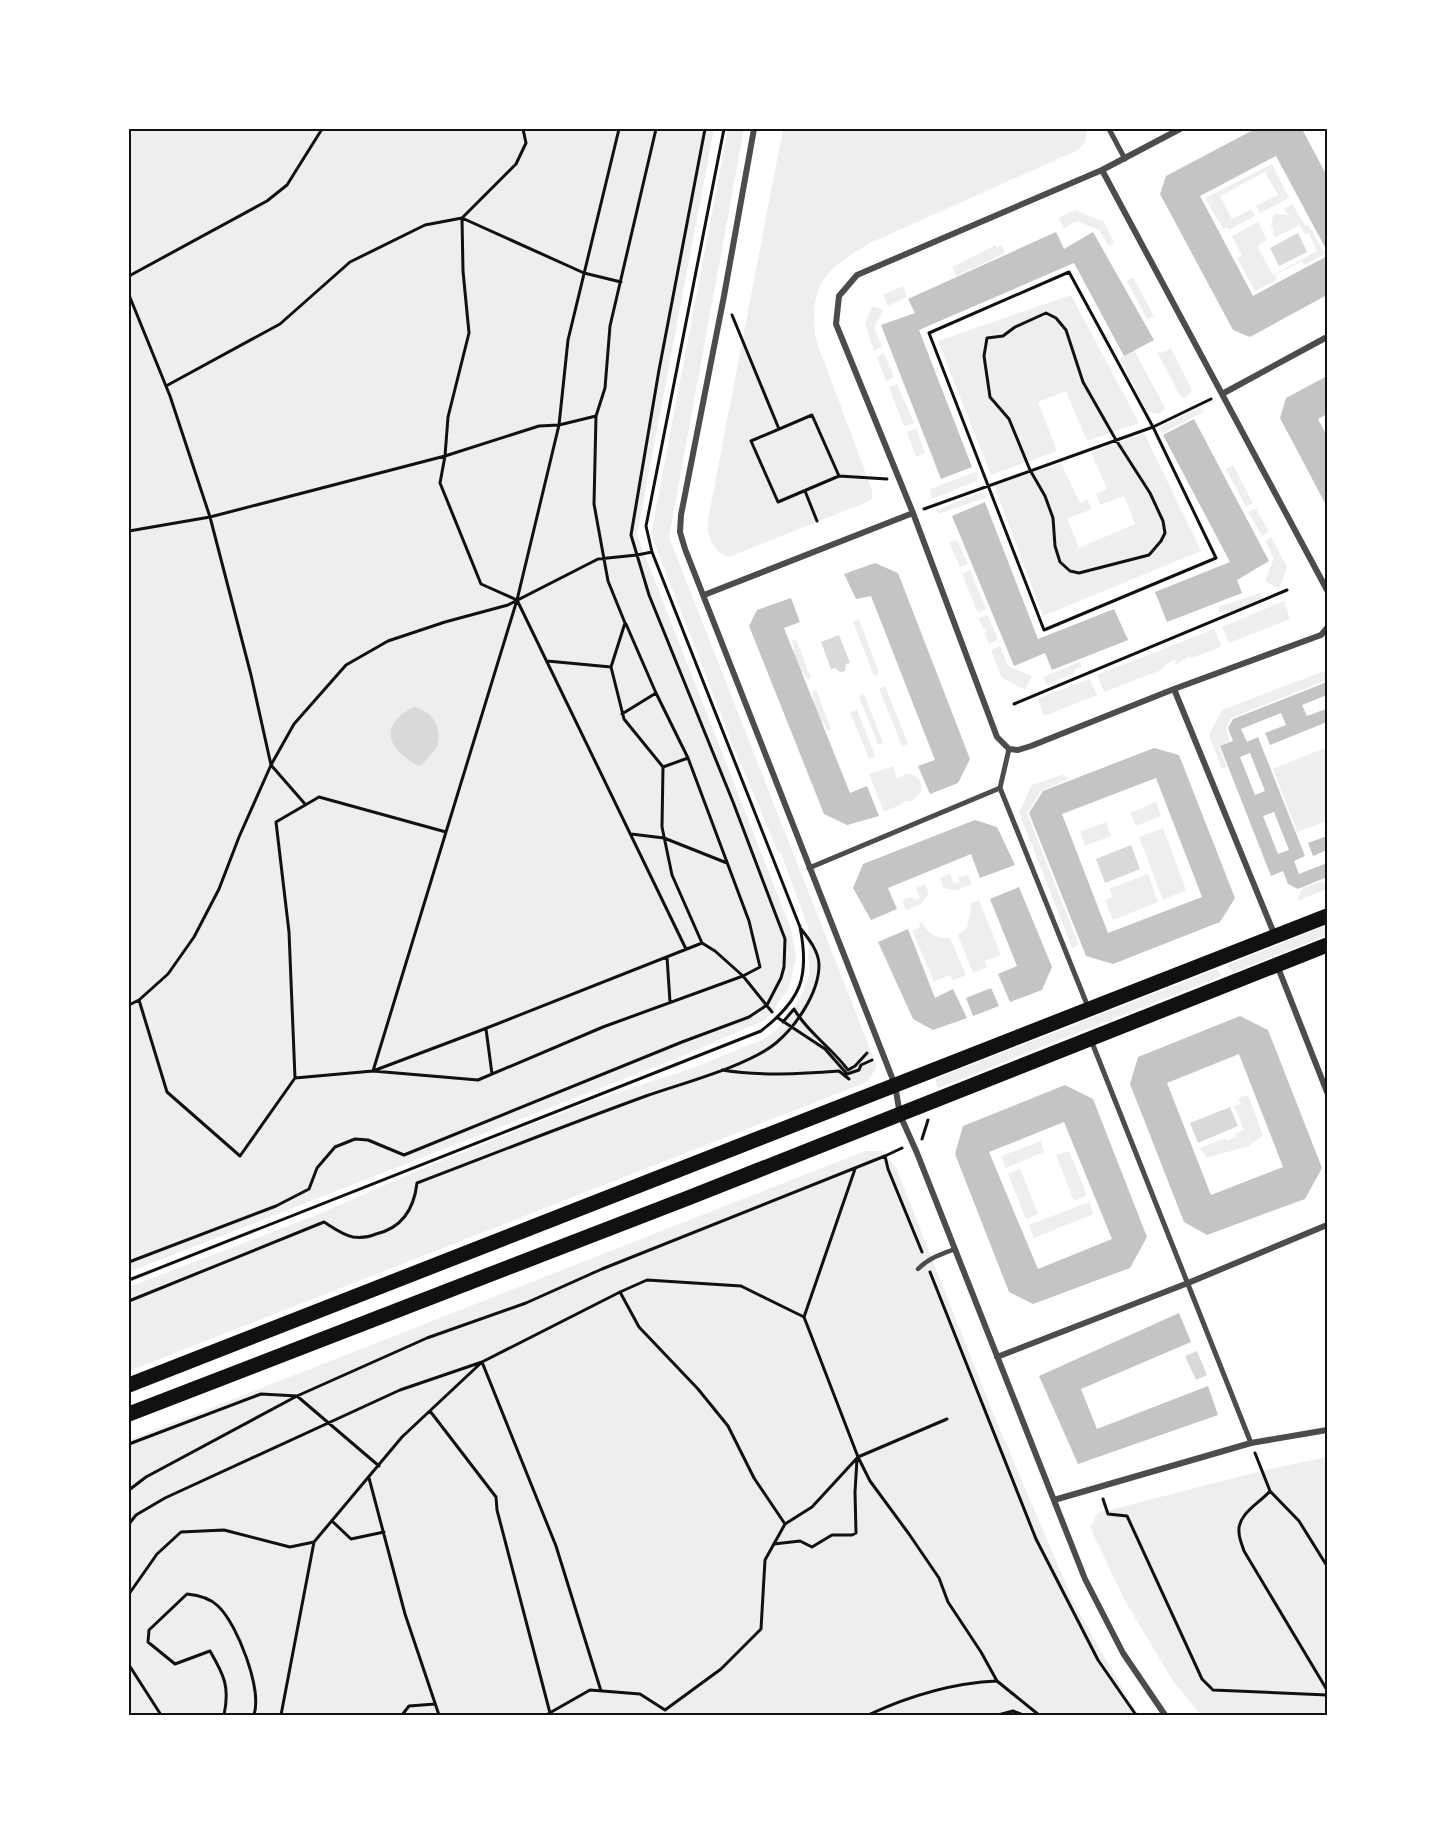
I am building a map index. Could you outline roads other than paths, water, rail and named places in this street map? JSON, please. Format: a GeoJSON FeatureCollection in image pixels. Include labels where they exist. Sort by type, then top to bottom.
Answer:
{"type":"FeatureCollection","features":[{"type":"Feature","properties":{"kind":"main road"},"geometry":{"type":"LineString","coordinates":[[129,1385],[1327,916]]}},
{"type":"Feature","properties":{"kind":"main road"},"geometry":{"type":"LineString","coordinates":[[129,1414],[900,1115],[1327,945]]}},
{"type":"Feature","properties":{"kind":"street"},"geometry":{"type":"LineString","coordinates":[[754,129],[681,515],[680,532],[809,868],[896,1085],[900,1115],[1085,1578],[1123,1653],[1165,1715]]}},
{"type":"Feature","properties":{"kind":"street"},"geometry":{"type":"LineString","coordinates":[[1109,129],[1125,159]]}},
{"type":"Feature","properties":{"kind":"street"},"geometry":{"type":"LineString","coordinates":[[1180,129],[1102,170],[857,275],[839,296],[836,324],[913,513],[997,736],[1009,749],[1018,750],[1031,746],[1321,634],[1327,628]]}},
{"type":"Feature","properties":{"kind":"street"},"geometry":{"type":"LineString","coordinates":[[1102,170],[1327,590]]}},
{"type":"Feature","properties":{"kind":"street"},"geometry":{"type":"LineString","coordinates":[[1222,394],[1327,337]]}},
{"type":"Feature","properties":{"kind":"street"},"geometry":{"type":"LineString","coordinates":[[704,595],[913,513]]}},
{"type":"Feature","properties":{"kind":"street"},"geometry":{"type":"LineString","coordinates":[[1174,689],[1275,937]]}},
{"type":"Feature","properties":{"kind":"street"},"geometry":{"type":"LineString","coordinates":[[1009,749],[1000,788],[1089,1009]]}},
{"type":"Feature","properties":{"kind":"street"},"geometry":{"type":"LineString","coordinates":[[809,868],[1000,788]]}},
{"type":"Feature","properties":{"kind":"street"},"geometry":{"type":"LineString","coordinates":[[1276,965],[1327,1092]]}},
{"type":"Feature","properties":{"kind":"street"},"geometry":{"type":"LineString","coordinates":[[1090,1038],[1251,1443]]}},
{"type":"Feature","properties":{"kind":"street"},"geometry":{"type":"LineString","coordinates":[[997,1357],[1327,1225]]}},
{"type":"Feature","properties":{"kind":"street"},"geometry":{"type":"LineString","coordinates":[[1054,1500],[1251,1443],[1327,1430]]}},
{"type":"Feature","properties":{"kind":"lane"},"geometry":{"type":"LineString","coordinates":[[918,1269],[925,1261],[955,1249]]}}]}
